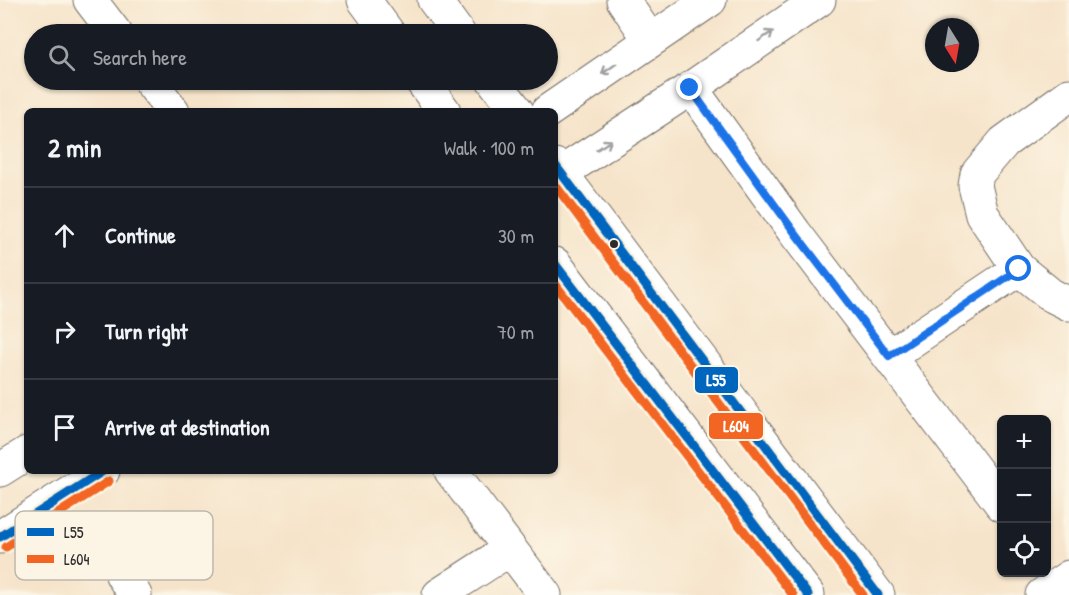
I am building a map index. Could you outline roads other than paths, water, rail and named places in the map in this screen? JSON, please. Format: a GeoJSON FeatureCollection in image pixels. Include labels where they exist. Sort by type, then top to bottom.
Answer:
{"type":"FeatureCollection","features":[{"type":"Feature","properties":{"kind":"street"},"geometry":{"type":"LineString","coordinates":[[90,0],[108,24]]}},
{"type":"Feature","properties":{"kind":"street"},"geometry":{"type":"LineString","coordinates":[[364,0],[382,24]]}},
{"type":"Feature","properties":{"kind":"street"},"geometry":{"type":"LineString","coordinates":[[434,0],[452,24]]}},
{"type":"Feature","properties":{"kind":"street"},"geometry":{"type":"LineString","coordinates":[[622,0],[650,40]]}},
{"type":"Feature","properties":{"kind":"street"},"geometry":{"type":"LineString","coordinates":[[552,108],[710,0]]}},
{"type":"Feature","properties":{"kind":"street"},"geometry":{"type":"LineString","coordinates":[[558,171],[690,88],[819,0]]}},
{"type":"Feature","properties":{"kind":"street"},"geometry":{"type":"LineString","coordinates":[[690,88],[795,233],[997,498]]}},
{"type":"Feature","properties":{"kind":"street"},"geometry":{"type":"LineString","coordinates":[[157,90],[171,108]]}},
{"type":"Feature","properties":{"kind":"street"},"geometry":{"type":"LineString","coordinates":[[428,90],[442,108]]}},
{"type":"Feature","properties":{"kind":"street"},"geometry":{"type":"LineString","coordinates":[[501,90],[515,108]]}},
{"type":"Feature","properties":{"kind":"street"},"geometry":{"type":"LineString","coordinates":[[1069,95],[1004,142],[977,174],[975,186],[982,214],[1019,269],[1051,295],[1069,304]]}},
{"type":"Feature","properties":{"kind":"street"},"geometry":{"type":"LineString","coordinates":[[558,173],[878,595]]}},
{"type":"Feature","properties":{"kind":"street"},"geometry":{"type":"LineString","coordinates":[[558,268],[808,595]]}},
{"type":"Feature","properties":{"kind":"street"},"geometry":{"type":"LineString","coordinates":[[889,356],[1019,269]]}},
{"type":"Feature","properties":{"kind":"street"},"geometry":{"type":"LineString","coordinates":[[0,470],[24,455]]}},
{"type":"Feature","properties":{"kind":"street"},"geometry":{"type":"LineString","coordinates":[[41,511],[98,474]]}},
{"type":"Feature","properties":{"kind":"street"},"geometry":{"type":"LineString","coordinates":[[453,474],[545,595]]}},
{"type":"Feature","properties":{"kind":"street"},"geometry":{"type":"LineString","coordinates":[[0,537],[15,527]]}},
{"type":"Feature","properties":{"kind":"street"},"geometry":{"type":"LineString","coordinates":[[439,595],[510,549]]}}]}
